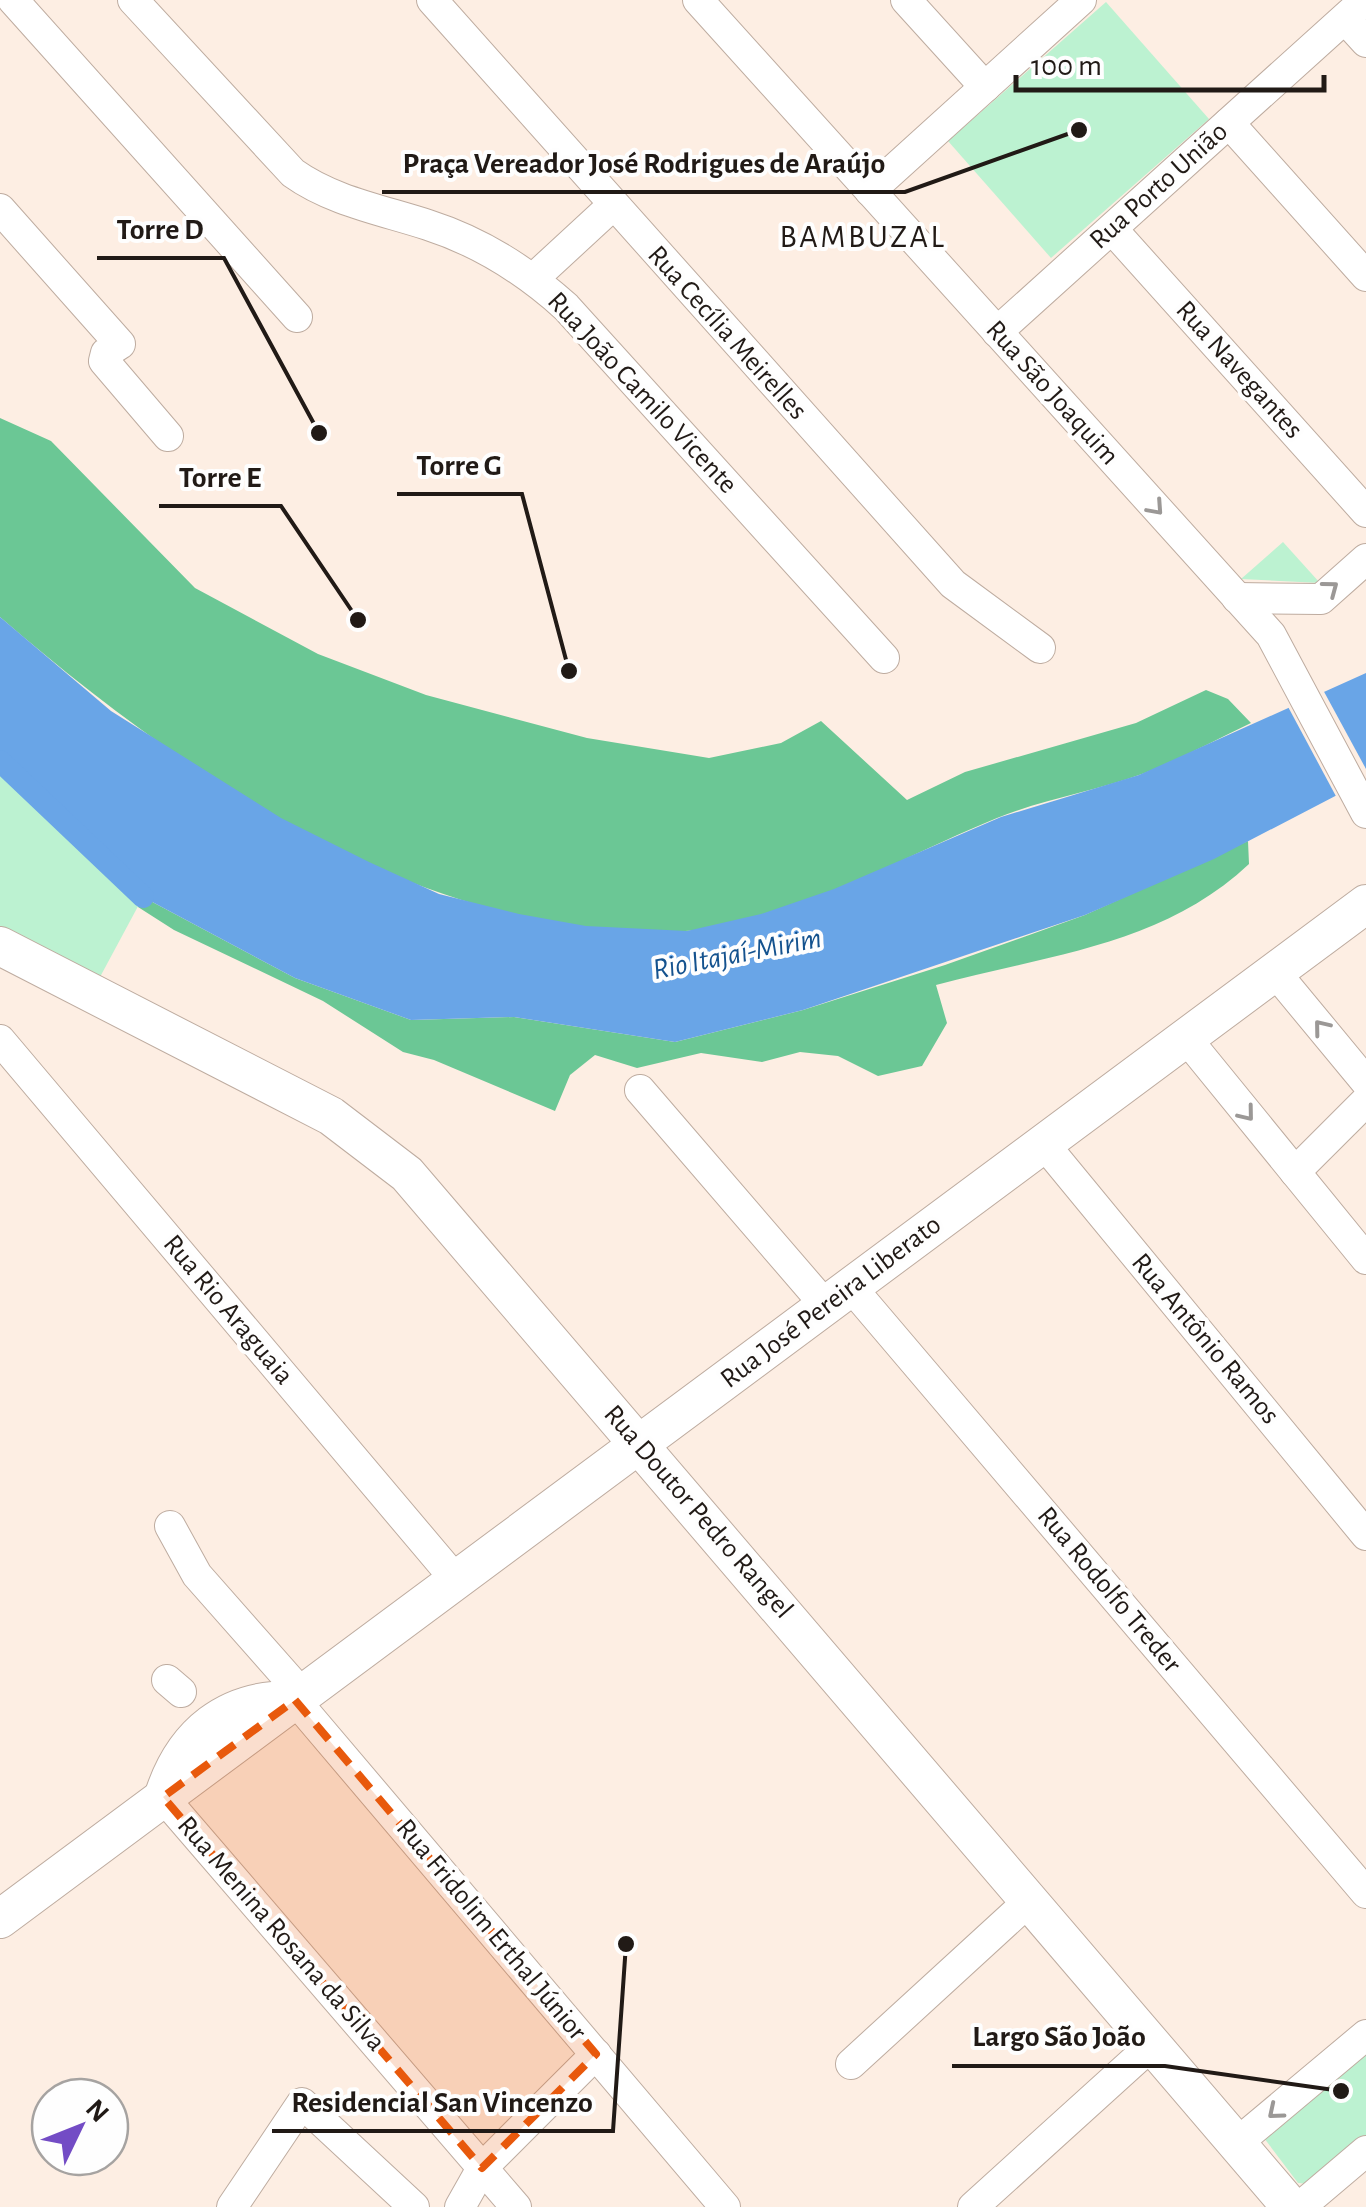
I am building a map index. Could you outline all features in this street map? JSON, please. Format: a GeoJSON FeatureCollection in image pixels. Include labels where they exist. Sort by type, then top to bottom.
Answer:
{"type":"FeatureCollection","features":[{"type":"Feature","properties":{"kind":"main road","name":"Rua José Pereira Liberato"},"geometry":{"type":"LineString","coordinates":[[298,1697],[1366,904]]}},
{"type":"Feature","properties":{"kind":"main road","name":"Rua Doutor Pedro Rangel"},"geometry":{"type":"LineString","coordinates":[[4,950],[289,1093],[372,1144],[435,1203],[1291,2207]]}},
{"type":"Feature","properties":{"kind":"main road"},"geometry":{"type":"LineString","coordinates":[[0,1919],[202,1768],[221,1735],[248,1703],[298,1697]]}},
{"type":"Feature","properties":{"kind":"main road"},"geometry":{"type":"LineString","coordinates":[[163,1797],[180,1756],[221,1735]]}},
{"type":"Feature","properties":{"kind":"street"},"geometry":{"type":"LineString","coordinates":[[13,0],[297,317]]}},
{"type":"Feature","properties":{"kind":"street","name":"Rua João Camilo Vicente"},"geometry":{"type":"LineString","coordinates":[[133,0],[293,173],[316,189],[467,240],[534,278],[566,307],[884,658]]}},
{"type":"Feature","properties":{"kind":"street","name":"Rua Cecília Meirelles"},"geometry":{"type":"LineString","coordinates":[[432,0],[953,584],[1040,648]]}},
{"type":"Feature","properties":{"kind":"street","name":"Rua São Joaquim"},"geometry":{"type":"LineString","coordinates":[[698,0],[1263,626],[1364,810]]}},
{"type":"Feature","properties":{"kind":"street"},"geometry":{"type":"LineString","coordinates":[[906,0],[984,88]]}},
{"type":"Feature","properties":{"kind":"street"},"geometry":{"type":"LineString","coordinates":[[870,192],[1081,0]]}},
{"type":"Feature","properties":{"kind":"street"},"geometry":{"type":"LineString","coordinates":[[1355,9],[1366,42]]}},
{"type":"Feature","properties":{"kind":"street","name":"Rua Porto União"},"geometry":{"type":"LineString","coordinates":[[997,332],[1355,9]]}},
{"type":"Feature","properties":{"kind":"street"},"geometry":{"type":"LineString","coordinates":[[1228,123],[1366,276]]}},
{"type":"Feature","properties":{"kind":"street"},"geometry":{"type":"LineString","coordinates":[[534,278],[612,206]]}},
{"type":"Feature","properties":{"kind":"street"},"geometry":{"type":"LineString","coordinates":[[0,209],[120,344],[106,352],[104,361],[168,436]]}},
{"type":"Feature","properties":{"kind":"street","name":"Rua Navegantes"},"geometry":{"type":"LineString","coordinates":[[1112,228],[1366,512]]}},
{"type":"Feature","properties":{"kind":"street"},"geometry":{"type":"LineString","coordinates":[[1237,598],[1321,599],[1366,560]]}},
{"type":"Feature","properties":{"kind":"street"},"geometry":{"type":"LineString","coordinates":[[1263,626],[1262,618],[1267,612],[1289,598]]}},
{"type":"Feature","properties":{"kind":"street"},"geometry":{"type":"LineString","coordinates":[[1276,972],[1366,1082]]}},
{"type":"Feature","properties":{"kind":"street"},"geometry":{"type":"LineString","coordinates":[[1186,1038],[1366,1259]]}},
{"type":"Feature","properties":{"kind":"street","name":"Rua Rio Araguaia"},"geometry":{"type":"LineString","coordinates":[[0,1040],[456,1580]]}},
{"type":"Feature","properties":{"kind":"street","name":"Rua Rodolfo Treder"},"geometry":{"type":"LineString","coordinates":[[640,1090],[838,1296],[1366,1894]]}},
{"type":"Feature","properties":{"kind":"street"},"geometry":{"type":"LineString","coordinates":[[1295,1172],[1366,1100]]}},
{"type":"Feature","properties":{"kind":"street","name":"Rua Antônio Ramos"},"geometry":{"type":"LineString","coordinates":[[1044,1144],[1366,1535]]}},
{"type":"Feature","properties":{"kind":"street","name":"Rua Fridolim Erthal Júnior"},"geometry":{"type":"LineString","coordinates":[[170,1526],[197,1575],[596,2054],[713,2202]]}},
{"type":"Feature","properties":{"kind":"street","name":"Rua Menina Rosana da Silva"},"geometry":{"type":"LineString","coordinates":[[163,1797],[516,2207]]}},
{"type":"Feature","properties":{"kind":"street"},"geometry":{"type":"LineString","coordinates":[[851,2064],[1030,1900]]}},
{"type":"Feature","properties":{"kind":"street"},"geometry":{"type":"LineString","coordinates":[[1237,2144],[1366,2036]]}},
{"type":"Feature","properties":{"kind":"street"},"geometry":{"type":"LineString","coordinates":[[973,2207],[1153,2044]]}},
{"type":"Feature","properties":{"kind":"street"},"geometry":{"type":"LineString","coordinates":[[460,2207],[482,2168],[596,2054]]}},
{"type":"Feature","properties":{"kind":"street"},"geometry":{"type":"LineString","coordinates":[[232,2207],[302,2103],[414,2207]]}},
{"type":"Feature","properties":{"kind":"street"},"geometry":{"type":"LineString","coordinates":[[1300,2207],[1366,2150]]}},
{"type":"Feature","properties":{"kind":"highlighted area"},"geometry":{"type":"Polygon","coordinates":[[[295,1700],[596,2054],[482,2168],[163,1797],[295,1700]]]}},
{"type":"Feature","properties":{"kind":"green space"},"geometry":{"type":"Polygon","coordinates":[[[1106,2],[1209,119],[1051,258],[948,141],[1106,2]]]}},
{"type":"Feature","properties":{"kind":"green space"},"geometry":{"type":"Polygon","coordinates":[[[0,418],[51,441],[195,588],[318,654],[426,695],[587,738],[709,758],[781,743],[821,721],[907,800],[965,772],[1136,723],[1206,690],[1228,699],[1251,723],[1142,774],[1015,811],[803,903],[723,926],[685,931],[589,928],[495,910],[404,879],[316,839],[231,790],[150,736],[0,617],[0,418]]]}},
{"type":"Feature","properties":{"kind":"green space"},"geometry":{"type":"Polygon","coordinates":[[[1283,542],[1320,583],[1241,579],[1283,542]]]}},
{"type":"Feature","properties":{"kind":"green space"},"geometry":{"type":"Polygon","coordinates":[[[0,761],[143,897],[100,977],[0,927],[0,761]]]}},
{"type":"Feature","properties":{"kind":"green space"},"geometry":{"type":"Polygon","coordinates":[[[1248,841],[1249,864],[1215,892],[1179,913],[1101,944],[936,985],[947,1023],[922,1066],[878,1076],[838,1056],[800,1052],[762,1062],[701,1053],[637,1068],[595,1055],[570,1075],[555,1111],[434,1060],[403,1052],[323,1001],[174,930],[138,907],[143,897],[295,978],[411,1020],[514,1017],[675,1042],[803,1010],[945,965],[1085,915],[1248,841]]]}},
{"type":"Feature","properties":{"kind":"green space"},"geometry":{"type":"Polygon","coordinates":[[[1366,2049],[1366,2136],[1309,2184],[1298,2183],[1264,2138],[1366,2049]]]}},
{"type":"Feature","properties":{"kind":"water","name":"Rio Itajaí-Mirim"},"geometry":{"type":"Polygon","coordinates":[[[0,617],[111,711],[281,818],[439,894],[586,926],[687,931],[761,914],[834,889],[1001,817],[1139,775],[1366,673],[1366,780],[1214,859],[1085,915],[803,1010],[675,1042],[514,1017],[411,1020],[295,978],[143,897],[0,761],[0,617]]]}},
{"type":"Feature","properties":{"kind":"pier"},"geometry":{"type":"Polygon","coordinates":[[[1322,688],[1366,769],[1366,785],[1338,800],[1286,703],[1322,688]]]}},
{"type":"Feature","properties":{"kind":"waterway"},"geometry":{"type":"LineString","coordinates":[[0,761],[143,897]]}},
{"type":"Feature","properties":{"kind":"place","name":"Praça Vereador José Rodrigues de Araújo"},"geometry":{"type":"Point","coordinates":[1079,130]}},
{"type":"Feature","properties":{"kind":"place","name":"Torre D"},"geometry":{"type":"Point","coordinates":[319,433]}},
{"type":"Feature","properties":{"kind":"place","name":"Torre E"},"geometry":{"type":"Point","coordinates":[358,620]}},
{"type":"Feature","properties":{"kind":"place","name":"Torre G"},"geometry":{"type":"Point","coordinates":[569,671]}},
{"type":"Feature","properties":{"kind":"place","name":"Residencial San Vincenzo"},"geometry":{"type":"Point","coordinates":[626,1944]}},
{"type":"Feature","properties":{"kind":"place","name":"Largo São João"},"geometry":{"type":"Point","coordinates":[1341,2091]}},
{"type":"Feature","properties":{"kind":"district","name":"BAMBUZAL"},"geometry":{"type":"Point","coordinates":[863,237]}}]}
